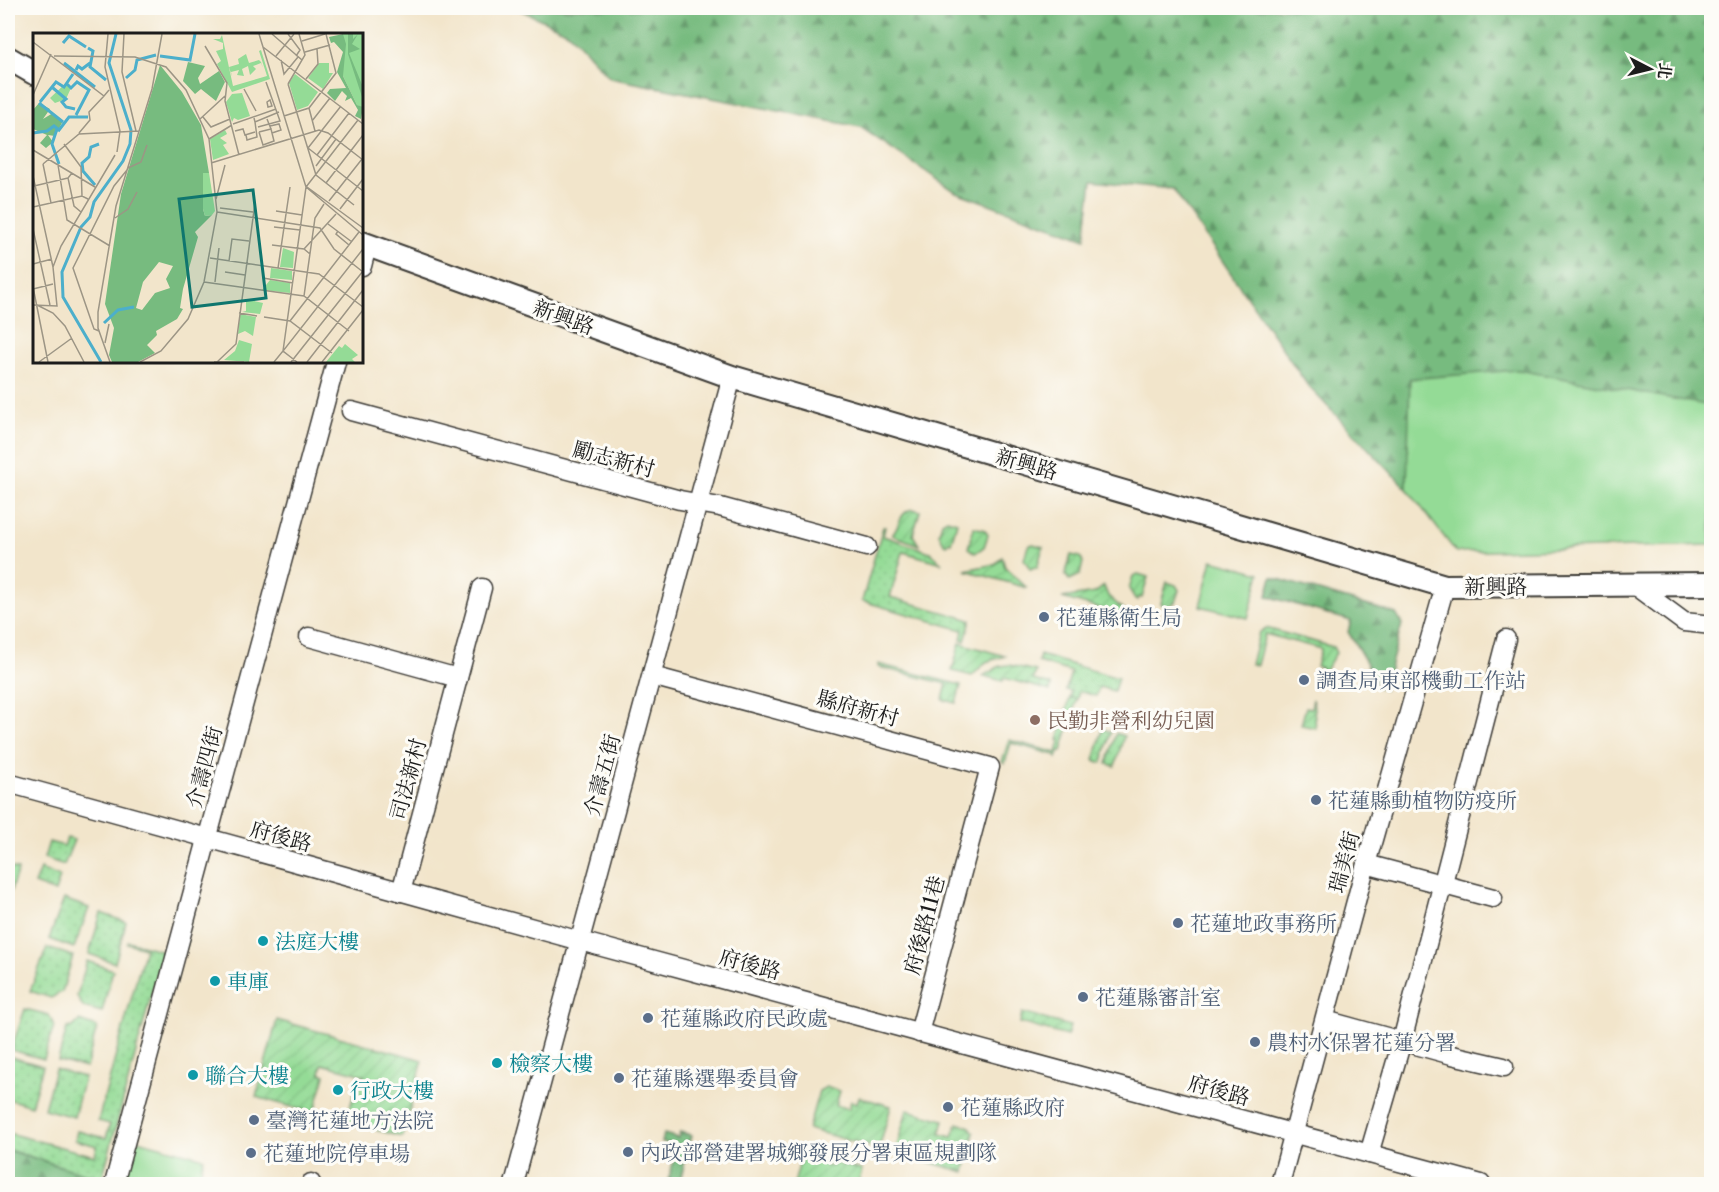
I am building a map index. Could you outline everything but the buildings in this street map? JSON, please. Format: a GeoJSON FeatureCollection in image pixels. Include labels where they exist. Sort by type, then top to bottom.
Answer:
{"type":"FeatureCollection","features":[{"type":"Feature","properties":{"kind":"street"},"geometry":{"type":"LineString","coordinates":[[8,58],[33,72]]}},
{"type":"Feature","properties":{"kind":"street","name":"新興路"},"geometry":{"type":"LineString","coordinates":[[363,252],[732,377],[1445,586],[1712,584]]}},
{"type":"Feature","properties":{"kind":"street","name":"介壽四街"},"geometry":{"type":"LineString","coordinates":[[114,1185],[336,363]]}},
{"type":"Feature","properties":{"kind":"street","name":"介壽五街"},"geometry":{"type":"LineString","coordinates":[[514,1185],[732,377]]}},
{"type":"Feature","properties":{"kind":"street","name":"勵志新村"},"geometry":{"type":"LineString","coordinates":[[351,411],[680,500],[720,507],[867,547]]}},
{"type":"Feature","properties":{"kind":"street"},"geometry":{"type":"LineString","coordinates":[[1634,585],[1684,622],[1712,625]]}},
{"type":"Feature","properties":{"kind":"street","name":"瑞美街"},"geometry":{"type":"LineString","coordinates":[[1280,1185],[1366,864],[1445,586]]}},
{"type":"Feature","properties":{"kind":"street","name":"司法新村"},"geometry":{"type":"LineString","coordinates":[[400,892],[482,588]]}},
{"type":"Feature","properties":{"kind":"street"},"geometry":{"type":"LineString","coordinates":[[309,637],[458,678]]}},
{"type":"Feature","properties":{"kind":"street"},"geometry":{"type":"LineString","coordinates":[[1369,1154],[1402,1041],[1506,639]]}},
{"type":"Feature","properties":{"kind":"street","name":"縣府新村"},"geometry":{"type":"LineString","coordinates":[[652,676],[990,767],[973,830]]}},
{"type":"Feature","properties":{"kind":"street","name":"府後路"},"geometry":{"type":"LineString","coordinates":[[8,783],[580,942],[1481,1185]]}},
{"type":"Feature","properties":{"kind":"street","name":"府後路11巷"},"geometry":{"type":"LineString","coordinates":[[918,1033],[973,830]]}},
{"type":"Feature","properties":{"kind":"street"},"geometry":{"type":"LineString","coordinates":[[1366,864],[1493,898]]}},
{"type":"Feature","properties":{"kind":"street"},"geometry":{"type":"LineString","coordinates":[[1325,1020],[1504,1067]]}},
{"type":"Feature","properties":{"kind":"green space"},"geometry":{"type":"Polygon","coordinates":[[[516,8],[1711,8],[1711,406],[1518,370],[1410,379],[1407,489],[1308,386],[1173,189],[1092,181],[1085,239],[956,192],[860,127],[610,78],[568,32],[516,8]]]}},
{"type":"Feature","properties":{"kind":"green space"},"geometry":{"type":"Polygon","coordinates":[[[1518,370],[1711,406],[1711,545],[1456,552],[1407,489],[1410,379],[1518,370]]]}},
{"type":"Feature","properties":{"kind":"green space"},"geometry":{"type":"Polygon","coordinates":[[[913,509],[920,511],[913,535],[919,545],[892,535],[902,516],[913,509]]]}},
{"type":"Feature","properties":{"kind":"green space"},"geometry":{"type":"Polygon","coordinates":[[[947,519],[957,522],[951,543],[948,542],[947,545],[944,544],[939,534],[942,522],[947,519]]]}},
{"type":"Feature","properties":{"kind":"green space"},"geometry":{"type":"Polygon","coordinates":[[[883,527],[885,527],[883,536],[930,552],[942,563],[903,552],[890,597],[971,620],[965,641],[961,640],[963,630],[862,601],[883,527]]]}},
{"type":"Feature","properties":{"kind":"green space"},"geometry":{"type":"Polygon","coordinates":[[[974,527],[985,530],[988,535],[984,547],[975,553],[968,548],[974,527]]]}},
{"type":"Feature","properties":{"kind":"green space"},"geometry":{"type":"Polygon","coordinates":[[[1033,544],[1043,547],[1037,568],[1030,569],[1024,559],[1028,546],[1033,544]]]}},
{"type":"Feature","properties":{"kind":"green space"},"geometry":{"type":"Polygon","coordinates":[[[1071,555],[1080,557],[1083,562],[1080,575],[1070,580],[1065,576],[1071,555]]]}},
{"type":"Feature","properties":{"kind":"green space"},"geometry":{"type":"Polygon","coordinates":[[[1002,557],[1005,567],[1027,588],[965,570],[995,564],[1002,557]]]}},
{"type":"Feature","properties":{"kind":"green space"},"geometry":{"type":"Polygon","coordinates":[[[1212,560],[1260,573],[1248,618],[1200,606],[1212,560]]]}},
{"type":"Feature","properties":{"kind":"green space"},"geometry":{"type":"Polygon","coordinates":[[[1138,574],[1148,577],[1142,598],[1139,597],[1138,600],[1129,589],[1133,576],[1138,574]]]}},
{"type":"Feature","properties":{"kind":"green space"},"geometry":{"type":"Polygon","coordinates":[[[1272,577],[1396,614],[1402,624],[1384,690],[1378,687],[1348,632],[1351,621],[1267,596],[1272,577]]]}},
{"type":"Feature","properties":{"kind":"green space"},"geometry":{"type":"Polygon","coordinates":[[[1167,582],[1176,585],[1179,590],[1175,602],[1166,608],[1161,603],[1167,582]]]}},
{"type":"Feature","properties":{"kind":"green space"},"geometry":{"type":"Polygon","coordinates":[[[1104,586],[1108,596],[1133,618],[1062,598],[1095,593],[1104,586]]]}},
{"type":"Feature","properties":{"kind":"green space"},"geometry":{"type":"Polygon","coordinates":[[[1266,628],[1333,647],[1336,653],[1320,678],[1322,668],[1316,666],[1321,649],[1265,634],[1257,665],[1251,664],[1259,633],[1266,628]]]}},
{"type":"Feature","properties":{"kind":"green space"},"geometry":{"type":"Polygon","coordinates":[[[960,643],[1005,656],[986,662],[972,676],[952,671],[960,643]]]}},
{"type":"Feature","properties":{"kind":"green space"},"geometry":{"type":"Polygon","coordinates":[[[1040,655],[1118,678],[1114,691],[1099,687],[1096,696],[1079,691],[1077,699],[1070,697],[1071,691],[1066,690],[1071,672],[1038,662],[1040,655]]]}},
{"type":"Feature","properties":{"kind":"green space"},"geometry":{"type":"Polygon","coordinates":[[[878,664],[961,685],[956,703],[943,700],[947,684],[878,667],[878,664]]]}},
{"type":"Feature","properties":{"kind":"green space"},"geometry":{"type":"Polygon","coordinates":[[[1009,665],[1036,671],[1033,680],[1051,685],[1050,691],[1004,678],[1003,681],[983,676],[1000,666],[1009,665]]]}},
{"type":"Feature","properties":{"kind":"green space"},"geometry":{"type":"Polygon","coordinates":[[[1070,697],[1077,699],[1062,751],[1057,758],[1055,755],[1011,743],[1005,763],[1002,762],[1009,740],[1057,753],[1060,741],[1058,740],[1070,697]]]}},
{"type":"Feature","properties":{"kind":"green space"},"geometry":{"type":"Polygon","coordinates":[[[1313,699],[1316,728],[1301,725],[1306,707],[1311,708],[1313,699]]]}},
{"type":"Feature","properties":{"kind":"green space"},"geometry":{"type":"Polygon","coordinates":[[[1103,729],[1111,732],[1102,763],[1094,760],[1103,729]]]}},
{"type":"Feature","properties":{"kind":"green space"},"geometry":{"type":"Polygon","coordinates":[[[1116,733],[1124,736],[1115,766],[1107,764],[1116,733]]]}},
{"type":"Feature","properties":{"kind":"green space"},"geometry":{"type":"Polygon","coordinates":[[[67,838],[74,840],[64,865],[44,858],[49,842],[64,846],[67,838]]]}},
{"type":"Feature","properties":{"kind":"green space"},"geometry":{"type":"Polygon","coordinates":[[[8,867],[18,870],[8,898],[8,867]]]}},
{"type":"Feature","properties":{"kind":"green space"},"geometry":{"type":"Polygon","coordinates":[[[40,869],[60,877],[55,892],[34,884],[40,869]]]}},
{"type":"Feature","properties":{"kind":"green space"},"geometry":{"type":"Polygon","coordinates":[[[64,899],[89,908],[74,948],[49,939],[64,899]]]}},
{"type":"Feature","properties":{"kind":"green space"},"geometry":{"type":"Polygon","coordinates":[[[101,913],[126,922],[115,963],[89,954],[101,913]]]}},
{"type":"Feature","properties":{"kind":"green space"},"geometry":{"type":"Polygon","coordinates":[[[128,941],[163,951],[102,1179],[8,1150],[8,1133],[95,1156],[97,1146],[75,1140],[77,1131],[106,1138],[110,1124],[98,1121],[145,948],[127,943],[128,941]]]}},
{"type":"Feature","properties":{"kind":"green space"},"geometry":{"type":"Polygon","coordinates":[[[47,948],[73,956],[62,992],[51,998],[30,991],[47,948]]]}},
{"type":"Feature","properties":{"kind":"green space"},"geometry":{"type":"Polygon","coordinates":[[[87,961],[113,970],[102,1012],[83,1007],[77,996],[87,961]]]}},
{"type":"Feature","properties":{"kind":"green space"},"geometry":{"type":"Polygon","coordinates":[[[25,1009],[49,1015],[54,1026],[44,1059],[11,1050],[25,1009]]]}},
{"type":"Feature","properties":{"kind":"green space"},"geometry":{"type":"Polygon","coordinates":[[[1022,1013],[1070,1026],[1067,1036],[1020,1023],[1022,1013]]]}},
{"type":"Feature","properties":{"kind":"green space"},"geometry":{"type":"Polygon","coordinates":[[[277,1020],[423,1060],[402,1137],[346,1121],[357,1084],[362,1085],[364,1075],[322,1064],[320,1073],[325,1075],[314,1113],[256,1097],[277,1020]]]}},
{"type":"Feature","properties":{"kind":"green space"},"geometry":{"type":"Polygon","coordinates":[[[79,1021],[97,1027],[86,1068],[58,1061],[67,1028],[73,1027],[79,1021]]]}},
{"type":"Feature","properties":{"kind":"green space"},"geometry":{"type":"Polygon","coordinates":[[[8,1056],[43,1066],[31,1106],[8,1099],[8,1056]]]}},
{"type":"Feature","properties":{"kind":"green space"},"geometry":{"type":"Polygon","coordinates":[[[55,1069],[84,1077],[74,1117],[44,1109],[55,1069]]]}},
{"type":"Feature","properties":{"kind":"green space"},"geometry":{"type":"Polygon","coordinates":[[[826,1087],[840,1091],[836,1105],[849,1109],[851,1101],[857,1103],[859,1097],[891,1106],[879,1149],[808,1129],[819,1091],[826,1087]]]}},
{"type":"Feature","properties":{"kind":"green space"},"geometry":{"type":"Polygon","coordinates":[[[907,1110],[944,1120],[940,1134],[953,1137],[957,1123],[970,1127],[974,1133],[965,1172],[895,1153],[907,1110]]]}},
{"type":"Feature","properties":{"kind":"green space"},"geometry":{"type":"Polygon","coordinates":[[[680,1132],[692,1135],[679,1184],[667,1184],[677,1149],[671,1147],[671,1144],[662,1142],[664,1134],[678,1138],[680,1132]]]}},
{"type":"Feature","properties":{"kind":"green space"},"geometry":{"type":"Polygon","coordinates":[[[134,1139],[204,1158],[197,1184],[122,1184],[134,1139]]]}},
{"type":"Feature","properties":{"kind":"green space"},"geometry":{"type":"Polygon","coordinates":[[[8,1150],[102,1179],[100,1184],[8,1184],[8,1150]]]}},
{"type":"Feature","properties":{"kind":"green space"},"geometry":{"type":"Polygon","coordinates":[[[802,1154],[824,1160],[826,1166],[833,1166],[835,1163],[862,1170],[858,1184],[794,1184],[802,1154]]]}},
{"type":"Feature","properties":{"kind":"place","name":"花蓮縣衛生局"},"geometry":{"type":"Point","coordinates":[1044,617]}},
{"type":"Feature","properties":{"kind":"place","name":"調查局東部機動工作站"},"geometry":{"type":"Point","coordinates":[1304,680]}},
{"type":"Feature","properties":{"kind":"place","name":"民勤非營利幼兒園"},"geometry":{"type":"Point","coordinates":[1035,720]}},
{"type":"Feature","properties":{"kind":"place","name":"花蓮縣動植物防疫所"},"geometry":{"type":"Point","coordinates":[1316,800]}},
{"type":"Feature","properties":{"kind":"place","name":"花蓮地政事務所"},"geometry":{"type":"Point","coordinates":[1178,923]}},
{"type":"Feature","properties":{"kind":"place","name":"法庭大樓"},"geometry":{"type":"Point","coordinates":[263,941]}},
{"type":"Feature","properties":{"kind":"place","name":"車庫"},"geometry":{"type":"Point","coordinates":[215,981]}},
{"type":"Feature","properties":{"kind":"place","name":"花蓮縣審計室"},"geometry":{"type":"Point","coordinates":[1083,997]}},
{"type":"Feature","properties":{"kind":"place","name":"花蓮縣政府民政處"},"geometry":{"type":"Point","coordinates":[648,1018]}},
{"type":"Feature","properties":{"kind":"place","name":"農村水保署花蓮分署"},"geometry":{"type":"Point","coordinates":[1255,1042]}},
{"type":"Feature","properties":{"kind":"place","name":"檢察大樓"},"geometry":{"type":"Point","coordinates":[497,1063]}},
{"type":"Feature","properties":{"kind":"place","name":"聯合大樓"},"geometry":{"type":"Point","coordinates":[193,1075]}},
{"type":"Feature","properties":{"kind":"place","name":"花蓮縣選舉委員會"},"geometry":{"type":"Point","coordinates":[619,1078]}},
{"type":"Feature","properties":{"kind":"place","name":"行政大樓"},"geometry":{"type":"Point","coordinates":[338,1090]}},
{"type":"Feature","properties":{"kind":"place","name":"花蓮縣政府"},"geometry":{"type":"Point","coordinates":[948,1107]}},
{"type":"Feature","properties":{"kind":"place","name":"臺灣花蓮地方法院"},"geometry":{"type":"Point","coordinates":[254,1120]}},
{"type":"Feature","properties":{"kind":"place","name":"內政部營建署城鄉發展分署東區規劃隊"},"geometry":{"type":"Point","coordinates":[628,1152]}},
{"type":"Feature","properties":{"kind":"place","name":"花蓮地院停車場"},"geometry":{"type":"Point","coordinates":[251,1153]}}]}
